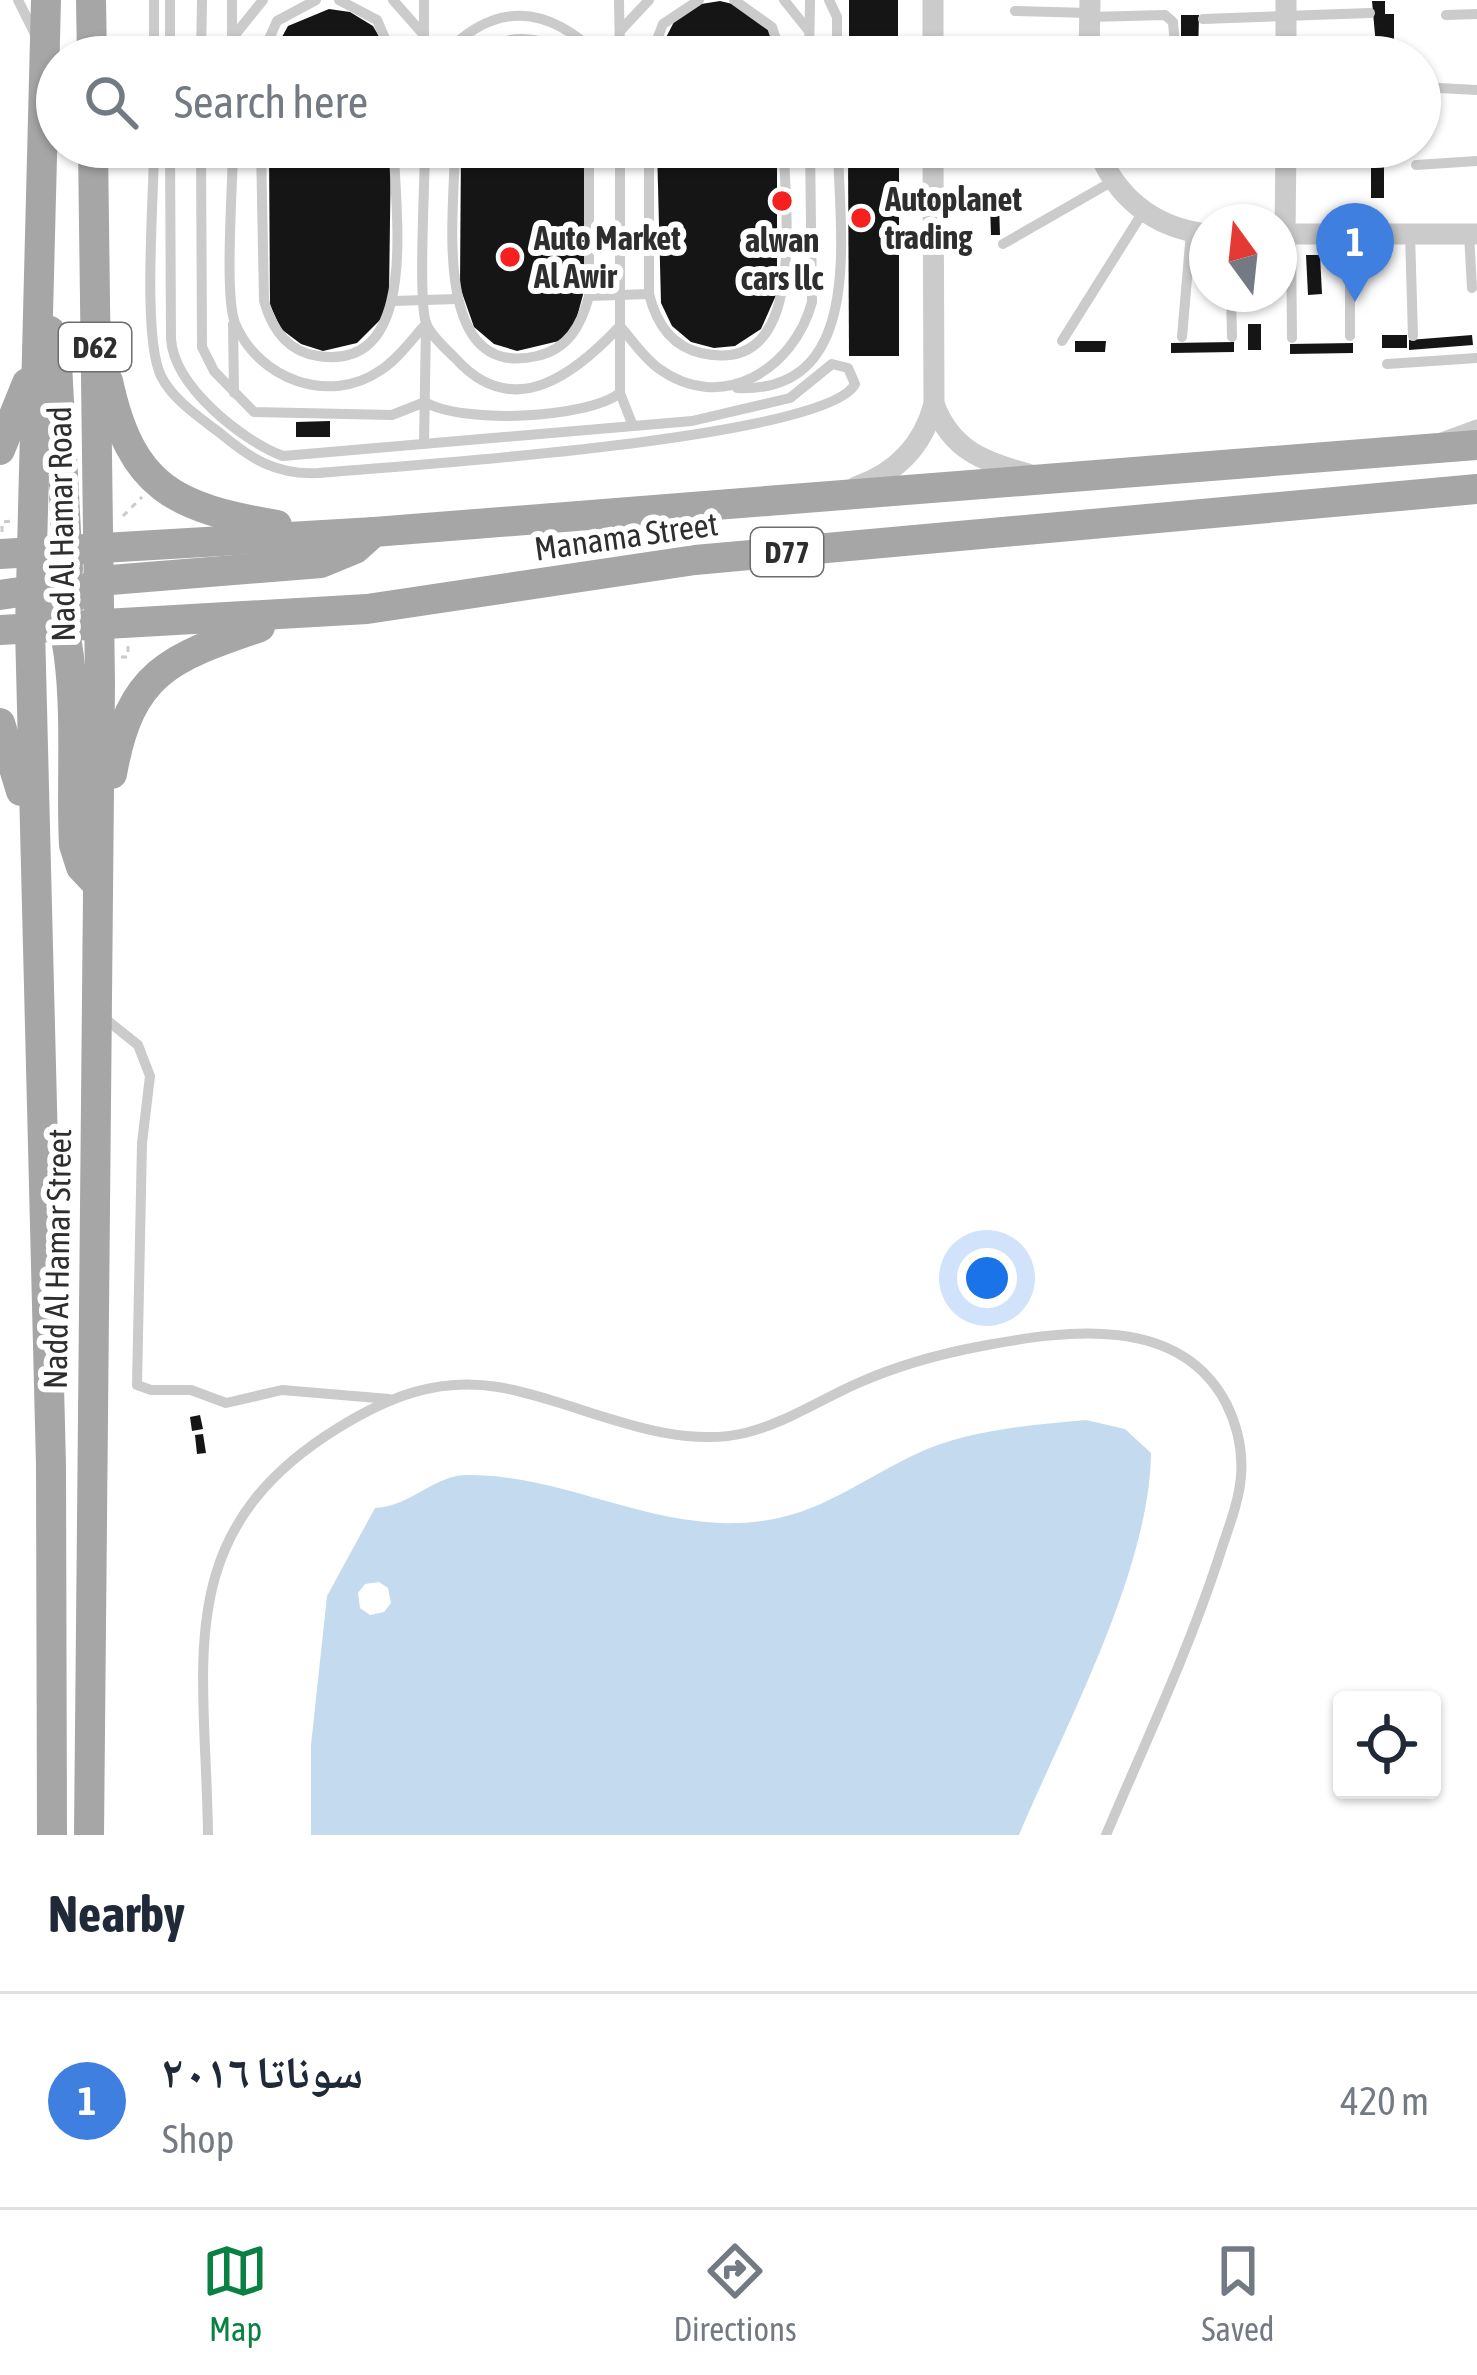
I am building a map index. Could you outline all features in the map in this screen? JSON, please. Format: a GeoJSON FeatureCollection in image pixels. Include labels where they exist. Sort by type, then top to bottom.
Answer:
{"type":"FeatureCollection","features":[{"type":"Feature","properties":{"kind":"main road","name":"Nad Al Hamar Road"},"geometry":{"type":"LineString","coordinates":[[45,36],[46,0]]}},
{"type":"Feature","properties":{"kind":"main road"},"geometry":{"type":"LineString","coordinates":[[91,0],[92,36]]}},
{"type":"Feature","properties":{"kind":"main road","name":"Nad Al Hamar Road"},"geometry":{"type":"LineString","coordinates":[[31,686],[15,629],[58,589],[32,553],[42,168]]}},
{"type":"Feature","properties":{"kind":"main road","name":"Nad Al Hamar Road"},"geometry":{"type":"LineString","coordinates":[[93,168],[98,548]]}},
{"type":"Feature","properties":{"kind":"main road"},"geometry":{"type":"LineString","coordinates":[[38,303],[57,364],[58,589],[74,845],[81,866],[97,870],[123,722],[149,680],[186,653],[295,615]]}},
{"type":"Feature","properties":{"kind":"main road"},"geometry":{"type":"LineString","coordinates":[[95,319],[118,426],[134,457],[156,483],[184,502],[216,514],[337,534]]}},
{"type":"Feature","properties":{"kind":"main road"},"geometry":{"type":"LineString","coordinates":[[0,450],[37,354]]}},
{"type":"Feature","properties":{"kind":"main road","name":"Manama Street"},"geometry":{"type":"LineString","coordinates":[[58,589],[98,548],[374,532],[1477,445]]}},
{"type":"Feature","properties":{"kind":"main road","name":"Manama Street"},"geometry":{"type":"LineString","coordinates":[[99,625],[295,615],[439,601],[695,560],[1477,489]]}},
{"type":"Feature","properties":{"kind":"main road"},"geometry":{"type":"LineString","coordinates":[[58,589],[321,563],[355,549],[374,532]]}},
{"type":"Feature","properties":{"kind":"main road"},"geometry":{"type":"LineString","coordinates":[[0,554],[32,553]]}},
{"type":"Feature","properties":{"kind":"main road"},"geometry":{"type":"LineString","coordinates":[[58,589],[99,625]]}},
{"type":"Feature","properties":{"kind":"main road","name":"Nad Al Hamar Road"},"geometry":{"type":"LineString","coordinates":[[99,625],[100,684]]}},
{"type":"Feature","properties":{"kind":"main road","name":"Nadd Al Hamar Street"},"geometry":{"type":"LineString","coordinates":[[89,1835],[100,684]]}},
{"type":"Feature","properties":{"kind":"main road","name":"Nadd Al Hamar Street"},"geometry":{"type":"LineString","coordinates":[[31,686],[51,1465],[52,1835]]}},
{"type":"Feature","properties":{"kind":"main road"},"geometry":{"type":"LineString","coordinates":[[0,723],[36,859]]}},
{"type":"Feature","properties":{"kind":"street"},"geometry":{"type":"LineString","coordinates":[[933,0],[933,36]]}},
{"type":"Feature","properties":{"kind":"street"},"geometry":{"type":"LineString","coordinates":[[827,496],[870,482],[902,461],[919,441],[934,404],[933,168]]}},
{"type":"Feature","properties":{"kind":"street"},"geometry":{"type":"LineString","coordinates":[[1106,168],[1143,212],[1189,229]]}},
{"type":"Feature","properties":{"kind":"street"},"geometry":{"type":"LineString","coordinates":[[1285,204],[1286,168]]}},
{"type":"Feature","properties":{"kind":"street"},"geometry":{"type":"LineString","coordinates":[[1297,234],[1473,234]]}},
{"type":"Feature","properties":{"kind":"street"},"geometry":{"type":"LineString","coordinates":[[934,404],[946,430],[975,457],[1052,480]]}},
{"type":"Feature","properties":{"kind":"street"},"geometry":{"type":"LineString","coordinates":[[1434,447],[1477,430]]}},
{"type":"Feature","properties":{"kind":"lane"},"geometry":{"type":"LineString","coordinates":[[18,0],[37,36]]}},
{"type":"Feature","properties":{"kind":"lane"},"geometry":{"type":"LineString","coordinates":[[154,0],[154,36]]}},
{"type":"Feature","properties":{"kind":"lane"},"geometry":{"type":"LineString","coordinates":[[170,0],[170,36]]}},
{"type":"Feature","properties":{"kind":"lane"},"geometry":{"type":"LineString","coordinates":[[201,36],[202,0]]}},
{"type":"Feature","properties":{"kind":"lane"},"geometry":{"type":"LineString","coordinates":[[232,0],[232,36]]}},
{"type":"Feature","properties":{"kind":"lane"},"geometry":{"type":"LineString","coordinates":[[234,36],[263,0]]}},
{"type":"Feature","properties":{"kind":"lane"},"geometry":{"type":"LineString","coordinates":[[270,36],[277,21],[316,0]]}},
{"type":"Feature","properties":{"kind":"lane"},"geometry":{"type":"LineString","coordinates":[[339,0],[377,20],[384,36]]}},
{"type":"Feature","properties":{"kind":"lane"},"geometry":{"type":"LineString","coordinates":[[394,0],[424,35]]}},
{"type":"Feature","properties":{"kind":"lane"},"geometry":{"type":"LineString","coordinates":[[424,0],[424,35]]}},
{"type":"Feature","properties":{"kind":"lane"},"geometry":{"type":"LineString","coordinates":[[520,0],[520,14]]}},
{"type":"Feature","properties":{"kind":"lane"},"geometry":{"type":"LineString","coordinates":[[620,0],[620,36]]}},
{"type":"Feature","properties":{"kind":"lane"},"geometry":{"type":"LineString","coordinates":[[620,31],[649,0]]}},
{"type":"Feature","properties":{"kind":"lane"},"geometry":{"type":"LineString","coordinates":[[658,36],[663,24],[699,0]]}},
{"type":"Feature","properties":{"kind":"lane"},"geometry":{"type":"LineString","coordinates":[[734,0],[772,27],[775,36]]}},
{"type":"Feature","properties":{"kind":"lane"},"geometry":{"type":"LineString","coordinates":[[784,0],[809,31]]}},
{"type":"Feature","properties":{"kind":"lane"},"geometry":{"type":"LineString","coordinates":[[809,36],[810,0]]}},
{"type":"Feature","properties":{"kind":"lane"},"geometry":{"type":"LineString","coordinates":[[829,0],[837,17],[837,36]]}},
{"type":"Feature","properties":{"kind":"lane"},"geometry":{"type":"LineString","coordinates":[[1203,19],[1286,8],[1370,13]]}},
{"type":"Feature","properties":{"kind":"lane"},"geometry":{"type":"LineString","coordinates":[[1015,11],[1165,15],[1172,19],[1174,36]]}},
{"type":"Feature","properties":{"kind":"lane"},"geometry":{"type":"LineString","coordinates":[[466,36],[482,22],[520,14],[558,22],[575,36]]}},
{"type":"Feature","properties":{"kind":"lane"},"geometry":{"type":"LineString","coordinates":[[1446,15],[1477,14]]}},
{"type":"Feature","properties":{"kind":"lane"},"geometry":{"type":"LineString","coordinates":[[1441,88],[1477,90]]}},
{"type":"Feature","properties":{"kind":"lane"},"geometry":{"type":"LineString","coordinates":[[1441,163],[1477,161]]}},
{"type":"Feature","properties":{"kind":"lane"},"geometry":{"type":"LineString","coordinates":[[154,168],[154,342],[161,376],[183,403],[243,452],[278,471],[318,473],[686,437],[831,404],[855,383],[848,368],[832,364],[790,398],[692,421],[284,456],[253,440],[183,377],[171,339],[170,168]]}},
{"type":"Feature","properties":{"kind":"lane"},"geometry":{"type":"LineString","coordinates":[[201,168],[202,347],[208,364],[254,412],[270,416],[404,414],[425,403],[452,414],[580,411],[620,393]]}},
{"type":"Feature","properties":{"kind":"lane"},"geometry":{"type":"LineString","coordinates":[[232,168],[234,393]]}},
{"type":"Feature","properties":{"kind":"lane"},"geometry":{"type":"LineString","coordinates":[[261,168],[264,301],[279,335],[293,347],[329,358],[346,356],[376,339],[394,301],[394,168]]}},
{"type":"Feature","properties":{"kind":"lane"},"geometry":{"type":"LineString","coordinates":[[424,443],[425,168]]}},
{"type":"Feature","properties":{"kind":"lane"},"geometry":{"type":"LineString","coordinates":[[455,168],[456,299],[474,339],[489,350],[524,358],[542,356],[573,335],[589,296],[589,168]]}},
{"type":"Feature","properties":{"kind":"lane"},"geometry":{"type":"LineString","coordinates":[[620,168],[620,393],[633,426]]}},
{"type":"Feature","properties":{"kind":"lane"},"geometry":{"type":"LineString","coordinates":[[649,168],[649,294],[665,333],[698,353],[718,356],[737,352],[769,331],[779,314],[784,276],[784,168]]}},
{"type":"Feature","properties":{"kind":"lane"},"geometry":{"type":"LineString","coordinates":[[724,387],[754,379],[794,348],[812,302],[810,168]]}},
{"type":"Feature","properties":{"kind":"lane"},"geometry":{"type":"LineString","coordinates":[[620,326],[659,368],[681,380],[764,387],[802,369],[828,338],[839,298],[838,168]]}},
{"type":"Feature","properties":{"kind":"lane"},"geometry":{"type":"LineString","coordinates":[[1003,244],[1113,181]]}},
{"type":"Feature","properties":{"kind":"lane"},"geometry":{"type":"LineString","coordinates":[[1062,341],[1143,212]]}},
{"type":"Feature","properties":{"kind":"lane"},"geometry":{"type":"LineString","coordinates":[[1350,234],[1350,336]]}},
{"type":"Feature","properties":{"kind":"lane"},"geometry":{"type":"LineString","coordinates":[[1410,234],[1413,336]]}},
{"type":"Feature","properties":{"kind":"lane"},"geometry":{"type":"LineString","coordinates":[[1472,288],[1473,234]]}},
{"type":"Feature","properties":{"kind":"lane"},"geometry":{"type":"LineString","coordinates":[[784,276],[812,277]]}},
{"type":"Feature","properties":{"kind":"lane"},"geometry":{"type":"LineString","coordinates":[[589,296],[649,294]]}},
{"type":"Feature","properties":{"kind":"lane"},"geometry":{"type":"LineString","coordinates":[[1182,337],[1189,294]]}},
{"type":"Feature","properties":{"kind":"lane"},"geometry":{"type":"LineString","coordinates":[[394,301],[456,299]]}},
{"type":"Feature","properties":{"kind":"lane"},"geometry":{"type":"LineString","coordinates":[[233,312],[264,301]]}},
{"type":"Feature","properties":{"kind":"lane"},"geometry":{"type":"LineString","coordinates":[[233,312],[271,368],[300,383],[333,387],[382,369],[426,323]]}},
{"type":"Feature","properties":{"kind":"lane"},"geometry":{"type":"LineString","coordinates":[[1231,312],[1232,337]]}},
{"type":"Feature","properties":{"kind":"lane"},"geometry":{"type":"LineString","coordinates":[[1290,312],[1292,338]]}},
{"type":"Feature","properties":{"kind":"lane"},"geometry":{"type":"LineString","coordinates":[[426,323],[462,366],[502,386],[524,388],[566,377],[620,326]]}},
{"type":"Feature","properties":{"kind":"lane"},"geometry":{"type":"LineString","coordinates":[[329,358],[333,387]]}},
{"type":"Feature","properties":{"kind":"lane"},"geometry":{"type":"LineString","coordinates":[[1387,364],[1477,358]]}},
{"type":"Feature","properties":{"kind":"lane"},"geometry":{"type":"LineString","coordinates":[[95,1012],[138,1045],[150,1076],[142,1143],[137,1385],[151,1390],[191,1390],[226,1403],[282,1390],[391,1399]]}},
{"type":"Feature","properties":{"kind":"lane"},"geometry":{"type":"LineString","coordinates":[[208,1835],[208,1599],[228,1533],[247,1504],[284,1467],[391,1399],[445,1385],[487,1386],[712,1437],[744,1433],[861,1382],[982,1346],[1107,1334],[1169,1346],[1217,1386],[1240,1445],[1241,1476],[1200,1614],[1106,1835]]}},
{"type":"Feature","properties":{"kind":"path"},"geometry":{"type":"LineString","coordinates":[[122,516],[156,483]]}},
{"type":"Feature","properties":{"kind":"water"},"geometry":{"type":"Polygon","coordinates":[[[1086,1420],[1125,1429],[1151,1453],[1147,1499],[1121,1597],[1102,1647],[1019,1835],[311,1835],[311,1745],[327,1596],[375,1508],[468,1475],[545,1485],[695,1521],[774,1519],[829,1500],[956,1439],[1086,1420]],[[379,1582],[365,1584],[358,1593],[360,1608],[370,1615],[384,1612],[391,1603],[388,1588],[379,1582]]]}},
{"type":"Feature","properties":{"kind":"building"},"geometry":{"type":"Polygon","coordinates":[[[849,0],[898,0],[898,36],[849,36],[849,0]]]}},
{"type":"Feature","properties":{"kind":"building"},"geometry":{"type":"Polygon","coordinates":[[[720,1],[741,6],[773,36],[667,36],[675,20],[695,5],[720,1]]]}},
{"type":"Feature","properties":{"kind":"building"},"geometry":{"type":"Polygon","coordinates":[[[1372,1],[1385,1],[1385,14],[1394,14],[1394,36],[1375,36],[1372,1]]]}},
{"type":"Feature","properties":{"kind":"building"},"geometry":{"type":"Polygon","coordinates":[[[329,9],[350,12],[373,26],[379,36],[283,36],[288,26],[329,9]]]}},
{"type":"Feature","properties":{"kind":"building"},"geometry":{"type":"Polygon","coordinates":[[[1181,15],[1199,15],[1198,36],[1181,36],[1181,15]]]}},
{"type":"Feature","properties":{"kind":"building"},"geometry":{"type":"Polygon","coordinates":[[[269,168],[391,168],[389,294],[383,317],[357,343],[323,351],[301,344],[281,329],[270,305],[269,168]]]}},
{"type":"Feature","properties":{"kind":"building"},"geometry":{"type":"Polygon","coordinates":[[[461,168],[585,168],[584,291],[574,328],[559,341],[517,351],[494,344],[474,327],[460,287],[461,168]]]}},
{"type":"Feature","properties":{"kind":"building"},"geometry":{"type":"Polygon","coordinates":[[[658,168],[777,168],[777,293],[761,329],[735,346],[714,348],[691,342],[672,326],[661,303],[658,168]]]}},
{"type":"Feature","properties":{"kind":"building"},"geometry":{"type":"Polygon","coordinates":[[[848,168],[899,168],[899,356],[849,356],[848,168]]]}},
{"type":"Feature","properties":{"kind":"building"},"geometry":{"type":"Polygon","coordinates":[[[1371,168],[1384,168],[1384,198],[1371,198],[1371,168]]]}},
{"type":"Feature","properties":{"kind":"building"},"geometry":{"type":"Polygon","coordinates":[[[990,204],[999,204],[1000,235],[991,235],[990,204]]]}},
{"type":"Feature","properties":{"kind":"building"},"geometry":{"type":"Polygon","coordinates":[[[1306,255],[1320,255],[1322,294],[1308,295],[1306,255]]]}},
{"type":"Feature","properties":{"kind":"building"},"geometry":{"type":"Polygon","coordinates":[[[1248,324],[1261,324],[1261,350],[1248,350],[1248,324]]]}},
{"type":"Feature","properties":{"kind":"building"},"geometry":{"type":"Polygon","coordinates":[[[1382,335],[1407,335],[1407,348],[1382,348],[1382,335]]]}},
{"type":"Feature","properties":{"kind":"building"},"geometry":{"type":"Polygon","coordinates":[[[1472,335],[1473,345],[1409,350],[1409,340],[1472,335]]]}},
{"type":"Feature","properties":{"kind":"building"},"geometry":{"type":"Polygon","coordinates":[[[1075,341],[1106,341],[1105,352],[1075,352],[1075,341]]]}},
{"type":"Feature","properties":{"kind":"building"},"geometry":{"type":"Polygon","coordinates":[[[1234,342],[1234,352],[1171,353],[1171,343],[1234,342]]]}},
{"type":"Feature","properties":{"kind":"building"},"geometry":{"type":"Polygon","coordinates":[[[1353,343],[1353,353],[1290,354],[1290,344],[1353,343]]]}},
{"type":"Feature","properties":{"kind":"building"},"geometry":{"type":"Polygon","coordinates":[[[330,421],[330,437],[296,437],[296,422],[330,421]]]}},
{"type":"Feature","properties":{"kind":"building"},"geometry":{"type":"Polygon","coordinates":[[[200,1415],[203,1429],[192,1431],[190,1417],[200,1415]]]}},
{"type":"Feature","properties":{"kind":"building"},"geometry":{"type":"Polygon","coordinates":[[[203,1434],[206,1453],[197,1454],[195,1435],[203,1434]]]}},
{"type":"Feature","properties":{"kind":"place","name":"alwan cars llc"},"geometry":{"type":"Point","coordinates":[782,201]}},
{"type":"Feature","properties":{"kind":"place","name":"Autoplanet trading"},"geometry":{"type":"Point","coordinates":[861,218]}},
{"type":"Feature","properties":{"kind":"place","name":"Auto Market Al Awir"},"geometry":{"type":"Point","coordinates":[510,257]}},
{"type":"Feature","properties":{"kind":"place","name":"سوناتا ٢٠١٦"},"geometry":{"type":"Point","coordinates":[1355,302]}}]}
